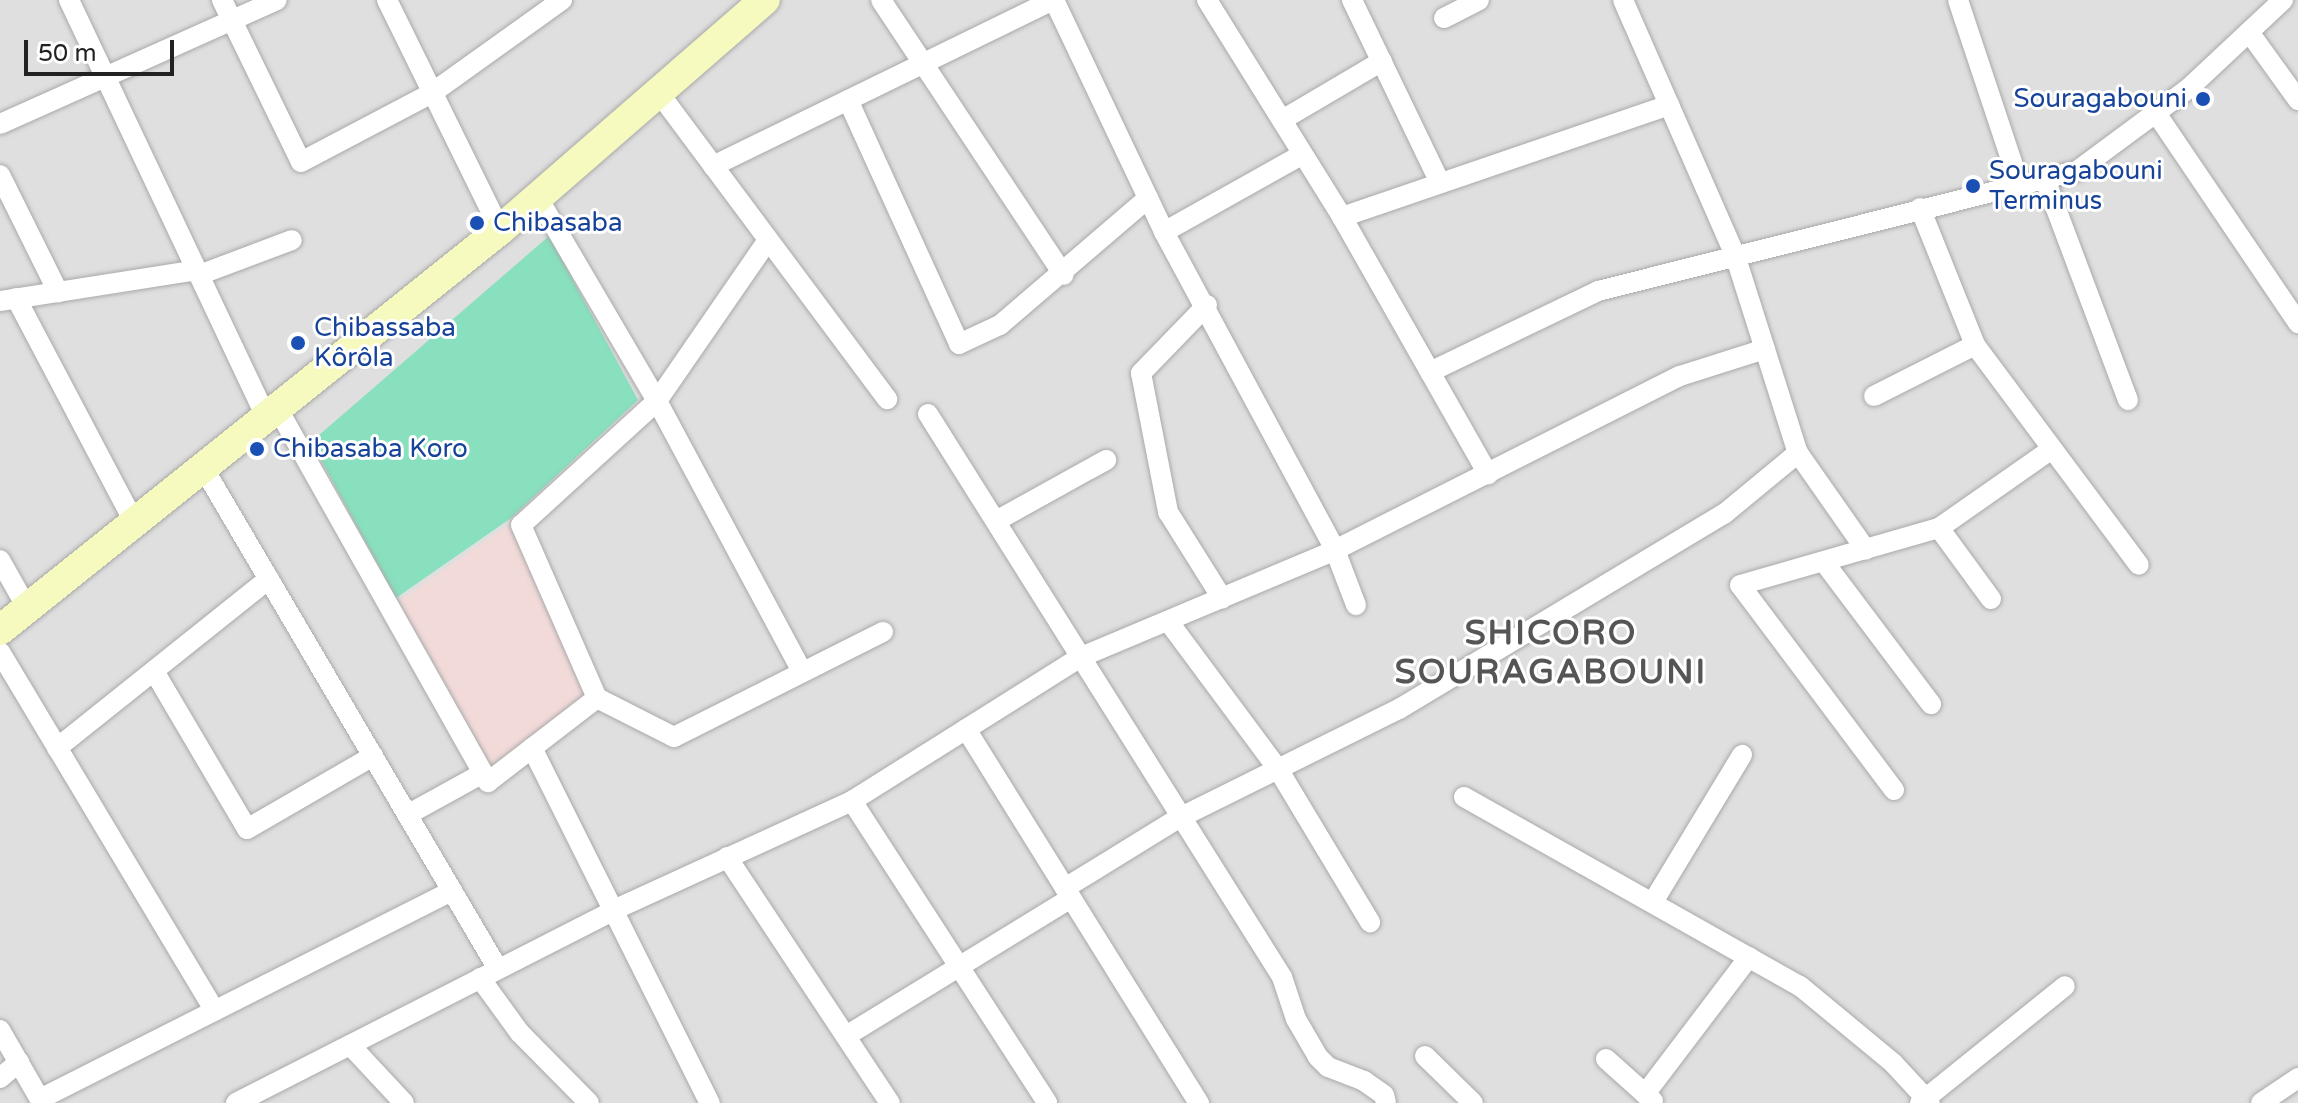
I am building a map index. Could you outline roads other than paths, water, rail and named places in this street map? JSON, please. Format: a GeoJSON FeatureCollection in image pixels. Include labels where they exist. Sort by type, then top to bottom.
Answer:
{"type":"FeatureCollection","features":[{"type":"Feature","properties":{"kind":"main road"},"geometry":{"type":"LineString","coordinates":[[0,630],[15,603],[270,408],[496,222],[737,0]]}},
{"type":"Feature","properties":{"kind":"main road"},"geometry":{"type":"LineString","coordinates":[[496,222],[538,198],[765,0]]}},
{"type":"Feature","properties":{"kind":"main road"},"geometry":{"type":"LineString","coordinates":[[131,516],[204,469],[270,408]]}},
{"type":"Feature","properties":{"kind":"street"},"geometry":{"type":"LineString","coordinates":[[69,0],[198,272],[270,408],[488,782],[597,698]]}},
{"type":"Feature","properties":{"kind":"street"},"geometry":{"type":"LineString","coordinates":[[222,0],[301,162],[432,93],[562,0]]}},
{"type":"Feature","properties":{"kind":"street"},"geometry":{"type":"LineString","coordinates":[[0,124],[277,0]]}},
{"type":"Feature","properties":{"kind":"street"},"geometry":{"type":"LineString","coordinates":[[387,0],[496,222]]}},
{"type":"Feature","properties":{"kind":"street"},"geometry":{"type":"LineString","coordinates":[[881,0],[1064,275]]}},
{"type":"Feature","properties":{"kind":"street"},"geometry":{"type":"LineString","coordinates":[[713,166],[1054,0],[1164,232],[1207,305],[1335,550],[1356,605]]}},
{"type":"Feature","properties":{"kind":"street"},"geometry":{"type":"LineString","coordinates":[[1207,0],[1342,217],[1488,474]]}},
{"type":"Feature","properties":{"kind":"street"},"geometry":{"type":"LineString","coordinates":[[1352,0],[1440,183]]}},
{"type":"Feature","properties":{"kind":"street"},"geometry":{"type":"LineString","coordinates":[[1444,18],[1479,0]]}},
{"type":"Feature","properties":{"kind":"street"},"geometry":{"type":"LineString","coordinates":[[1623,0],[1736,258],[1798,453],[1866,550]]}},
{"type":"Feature","properties":{"kind":"street"},"geometry":{"type":"LineString","coordinates":[[1958,0],[2020,186]]}},
{"type":"Feature","properties":{"kind":"street"},"geometry":{"type":"LineString","coordinates":[[1430,372],[1598,291],[1736,258],[1920,208],[2046,182],[2077,171],[2156,113],[2283,0]]}},
{"type":"Feature","properties":{"kind":"street"},"geometry":{"type":"LineString","coordinates":[[2249,32],[2298,100]]}},
{"type":"Feature","properties":{"kind":"street"},"geometry":{"type":"LineString","coordinates":[[1282,120],[1382,61]]}},
{"type":"Feature","properties":{"kind":"street"},"geometry":{"type":"LineString","coordinates":[[659,93],[887,399]]}},
{"type":"Feature","properties":{"kind":"street"},"geometry":{"type":"LineString","coordinates":[[848,100],[959,344],[1000,325],[1064,275],[1148,198]]}},
{"type":"Feature","properties":{"kind":"street"},"geometry":{"type":"LineString","coordinates":[[1342,217],[1669,105]]}},
{"type":"Feature","properties":{"kind":"street"},"geometry":{"type":"LineString","coordinates":[[2156,113],[2298,323]]}},
{"type":"Feature","properties":{"kind":"street"},"geometry":{"type":"LineString","coordinates":[[1164,232],[1303,154]]}},
{"type":"Feature","properties":{"kind":"street"},"geometry":{"type":"LineString","coordinates":[[0,175],[58,292]]}},
{"type":"Feature","properties":{"kind":"street"},"geometry":{"type":"LineString","coordinates":[[2046,182],[2128,400]]}},
{"type":"Feature","properties":{"kind":"street"},"geometry":{"type":"LineString","coordinates":[[538,198],[657,401],[801,670]]}},
{"type":"Feature","properties":{"kind":"street"},"geometry":{"type":"LineString","coordinates":[[1920,208],[1975,345],[2139,565]]}},
{"type":"Feature","properties":{"kind":"street"},"geometry":{"type":"LineString","coordinates":[[131,516],[8,300],[198,272],[292,240]]}},
{"type":"Feature","properties":{"kind":"street"},"geometry":{"type":"LineString","coordinates":[[768,240],[657,401],[521,525],[597,698],[674,737],[801,670],[883,632]]}},
{"type":"Feature","properties":{"kind":"street"},"geometry":{"type":"LineString","coordinates":[[1207,305],[1141,373],[1168,512],[1222,598]]}},
{"type":"Feature","properties":{"kind":"street"},"geometry":{"type":"LineString","coordinates":[[1874,396],[1975,345]]}},
{"type":"Feature","properties":{"kind":"street"},"geometry":{"type":"LineString","coordinates":[[236,1103],[616,909],[852,801],[1081,657],[1335,550],[1680,376],[1765,349]]}},
{"type":"Feature","properties":{"kind":"street"},"geometry":{"type":"LineString","coordinates":[[928,414],[1179,818],[1282,977],[1296,1019],[1318,1057],[1328,1067],[1364,1081],[1384,1095],[1386,1103]]}},
{"type":"Feature","properties":{"kind":"street"},"geometry":{"type":"LineString","coordinates":[[1894,790],[1740,585],[1939,528],[2052,449]]}},
{"type":"Feature","properties":{"kind":"street"},"geometry":{"type":"LineString","coordinates":[[846,1036],[959,967],[1179,818],[1399,709],[1711,522],[1798,453]]}},
{"type":"Feature","properties":{"kind":"street"},"geometry":{"type":"LineString","coordinates":[[996,521],[1106,460]]}},
{"type":"Feature","properties":{"kind":"street"},"geometry":{"type":"LineString","coordinates":[[204,469],[452,891],[489,974],[520,1033],[589,1103]]}},
{"type":"Feature","properties":{"kind":"street"},"geometry":{"type":"LineString","coordinates":[[1939,528],[1991,599]]}},
{"type":"Feature","properties":{"kind":"street"},"geometry":{"type":"LineString","coordinates":[[0,560],[15,603]]}},
{"type":"Feature","properties":{"kind":"street"},"geometry":{"type":"LineString","coordinates":[[1824,562],[1931,704]]}},
{"type":"Feature","properties":{"kind":"street"},"geometry":{"type":"LineString","coordinates":[[57,748],[269,579]]}},
{"type":"Feature","properties":{"kind":"street"},"geometry":{"type":"LineString","coordinates":[[1168,621],[1278,769],[1370,922]]}},
{"type":"Feature","properties":{"kind":"street"},"geometry":{"type":"LineString","coordinates":[[0,652],[215,1011]]}},
{"type":"Feature","properties":{"kind":"street"},"geometry":{"type":"LineString","coordinates":[[154,671],[247,829],[373,756]]}},
{"type":"Feature","properties":{"kind":"street"},"geometry":{"type":"LineString","coordinates":[[966,729],[1199,1103]]}},
{"type":"Feature","properties":{"kind":"street"},"geometry":{"type":"LineString","coordinates":[[532,748],[616,909],[694,1078],[710,1103]]}},
{"type":"Feature","properties":{"kind":"street"},"geometry":{"type":"LineString","coordinates":[[1653,902],[1742,755]]}},
{"type":"Feature","properties":{"kind":"street"},"geometry":{"type":"LineString","coordinates":[[407,815],[483,773]]}},
{"type":"Feature","properties":{"kind":"street"},"geometry":{"type":"LineString","coordinates":[[1464,797],[1800,986],[1893,1063],[1925,1101],[2065,986]]}},
{"type":"Feature","properties":{"kind":"street"},"geometry":{"type":"LineString","coordinates":[[852,801],[1047,1103]]}},
{"type":"Feature","properties":{"kind":"street"},"geometry":{"type":"LineString","coordinates":[[727,857],[890,1103]]}},
{"type":"Feature","properties":{"kind":"street"},"geometry":{"type":"LineString","coordinates":[[0,1030],[41,1101],[452,891]]}},
{"type":"Feature","properties":{"kind":"street"},"geometry":{"type":"LineString","coordinates":[[1606,1059],[1650,1098],[1749,957]]}},
{"type":"Feature","properties":{"kind":"street"},"geometry":{"type":"LineString","coordinates":[[350,1045],[404,1103]]}},
{"type":"Feature","properties":{"kind":"street"},"geometry":{"type":"LineString","coordinates":[[1425,1056],[1473,1103]]}},
{"type":"Feature","properties":{"kind":"street"},"geometry":{"type":"LineString","coordinates":[[0,1078],[19,1062]]}},
{"type":"Feature","properties":{"kind":"street"},"geometry":{"type":"LineString","coordinates":[[2261,1103],[2298,1078]]}},
{"type":"Feature","properties":{"kind":"place","name":"Souragabouni"},"geometry":{"type":"Point","coordinates":[2203,99]}},
{"type":"Feature","properties":{"kind":"place","name":"Souragabouni Terminus"},"geometry":{"type":"Point","coordinates":[1973,186]}},
{"type":"Feature","properties":{"kind":"place","name":"Chibasaba"},"geometry":{"type":"Point","coordinates":[477,223]}},
{"type":"Feature","properties":{"kind":"place","name":"Chibassaba Kôrôla"},"geometry":{"type":"Point","coordinates":[298,343]}},
{"type":"Feature","properties":{"kind":"place","name":"Chibasaba Koro"},"geometry":{"type":"Point","coordinates":[257,449]}},
{"type":"Feature","properties":{"kind":"district","name":"SHICORO SOURAGABOUNI"},"geometry":{"type":"Point","coordinates":[1551,652]}}]}
